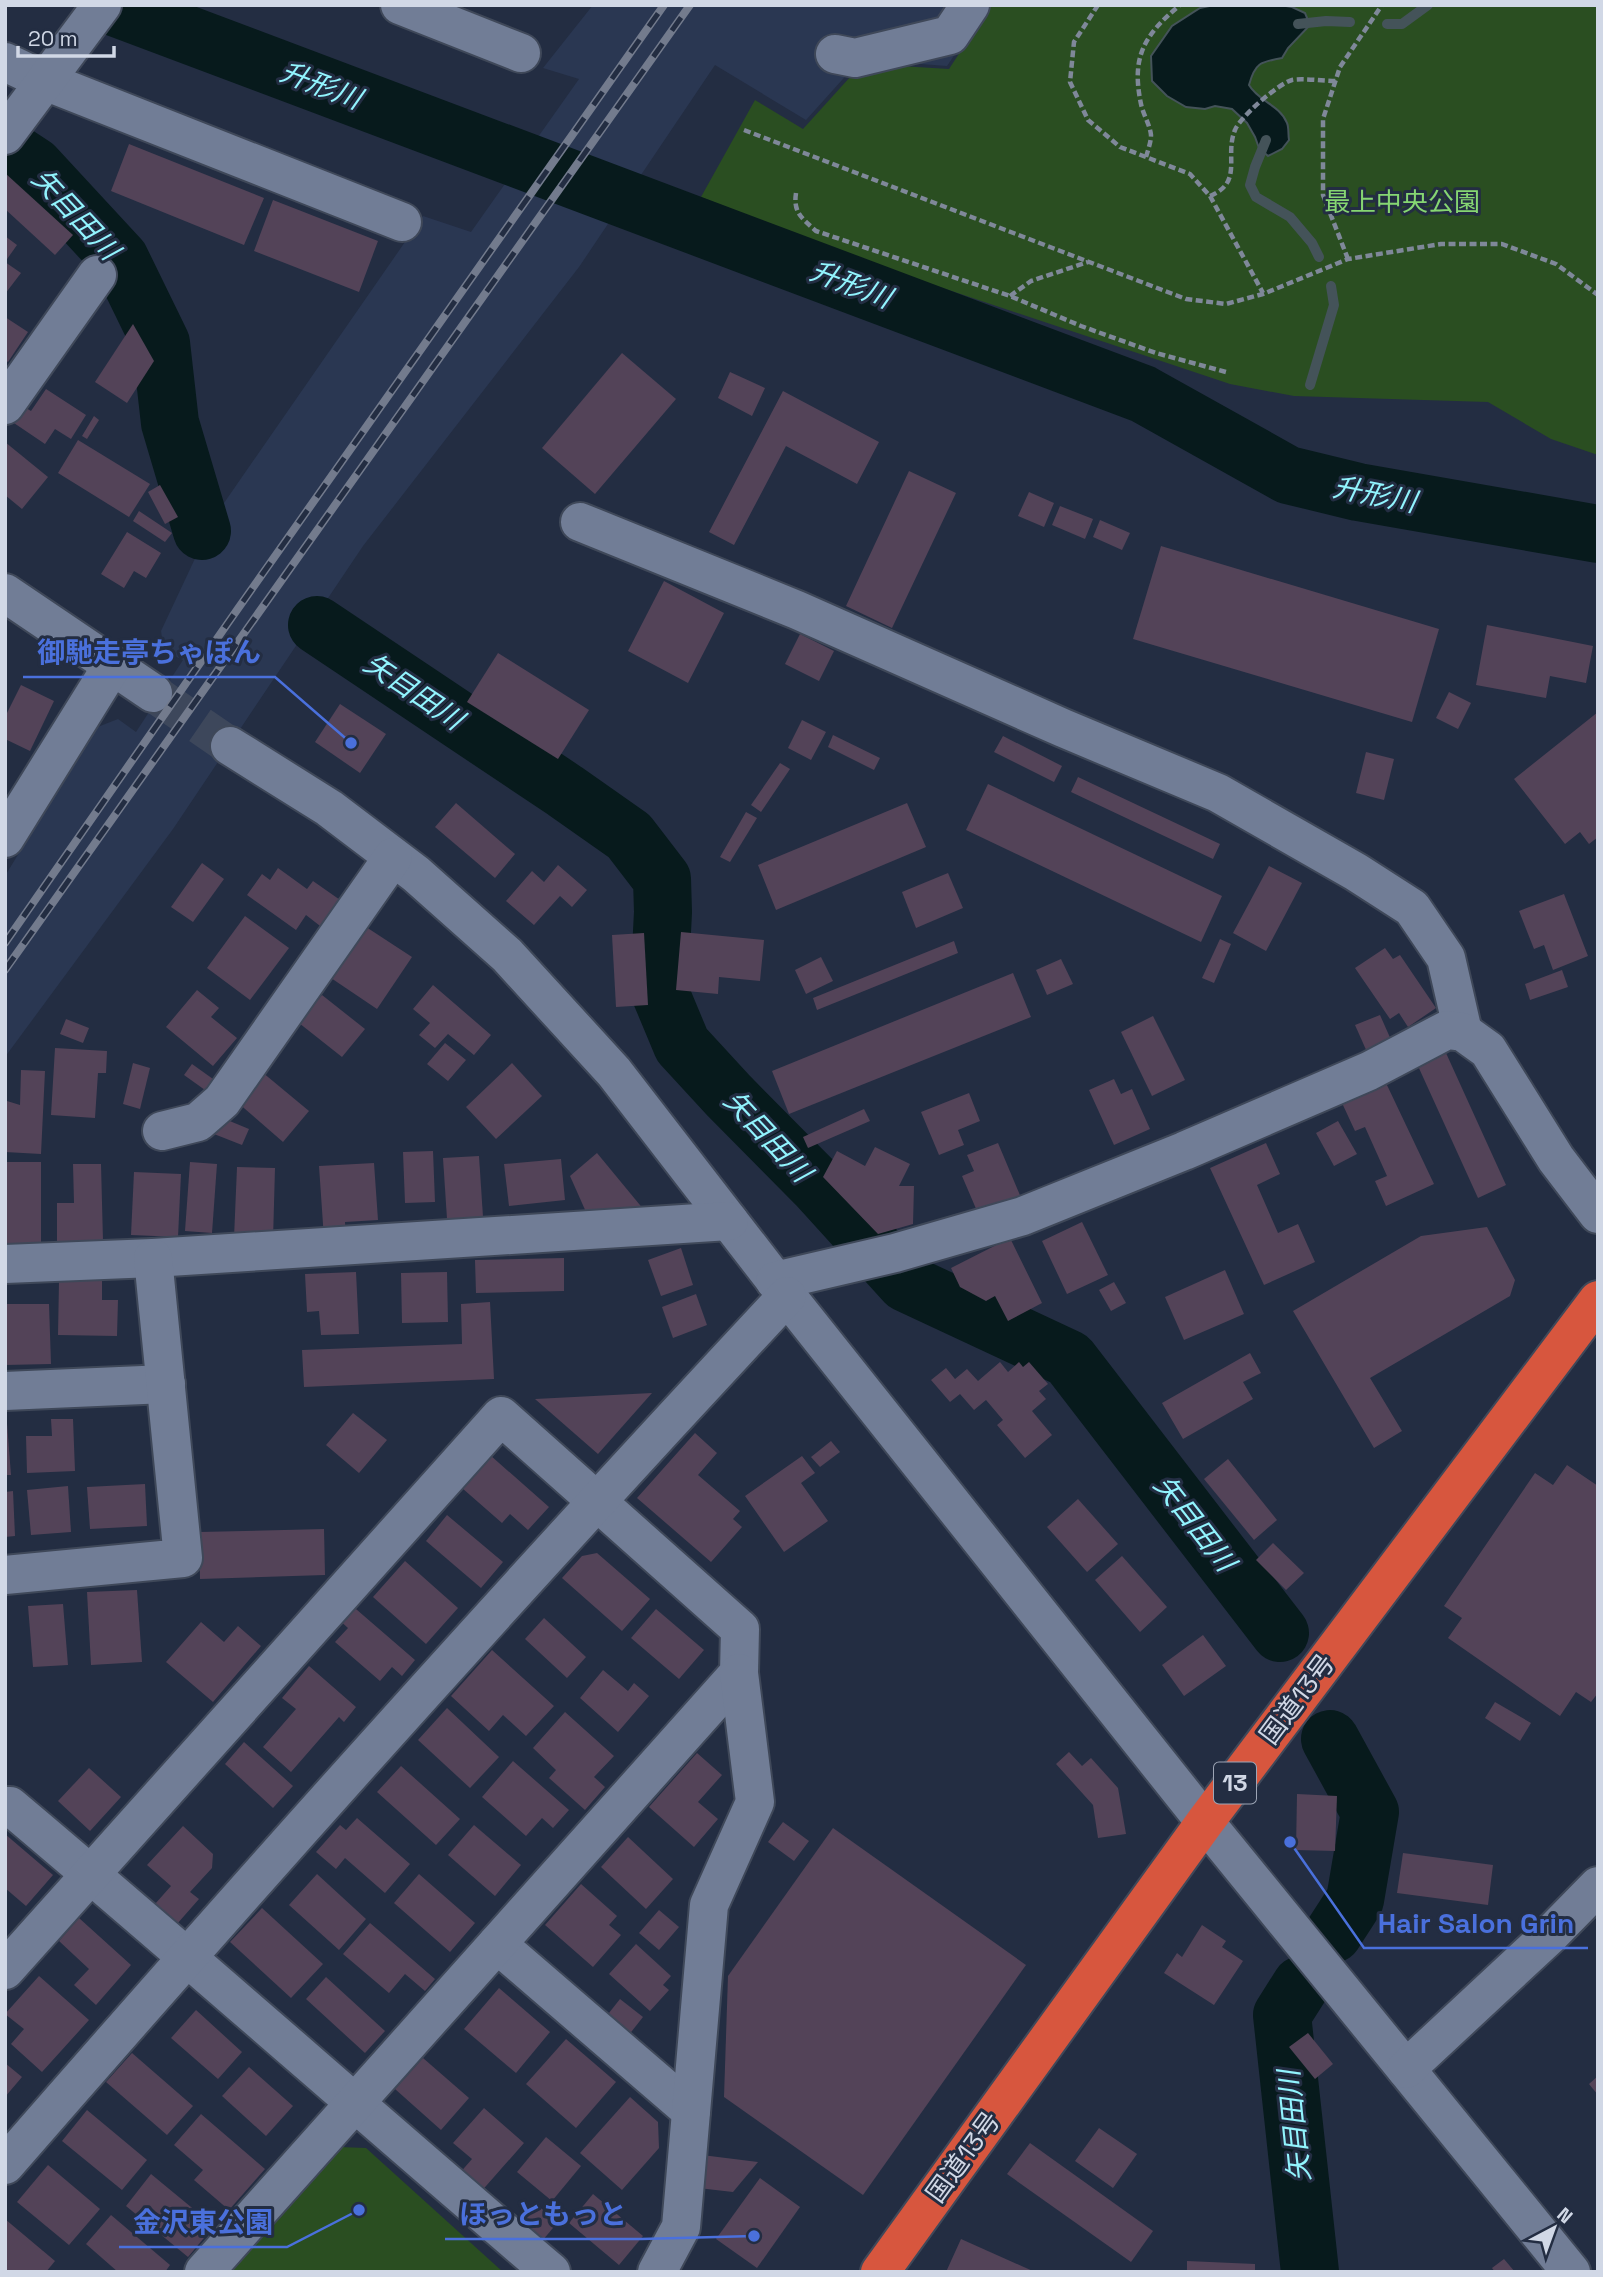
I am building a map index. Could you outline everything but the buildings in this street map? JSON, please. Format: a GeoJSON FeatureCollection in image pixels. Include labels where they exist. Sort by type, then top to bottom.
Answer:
{"type":"FeatureCollection","features":[{"type":"Feature","properties":{"kind":"highway","name":"国道13号"},"geometry":{"type":"LineString","coordinates":[[880,2272],[1205,1822],[1598,1300]]}},
{"type":"Feature","properties":{"kind":"street"},"geometry":{"type":"LineString","coordinates":[[10,129],[102,5]]}},
{"type":"Feature","properties":{"kind":"street"},"geometry":{"type":"LineString","coordinates":[[400,5],[522,53]]}},
{"type":"Feature","properties":{"kind":"street"},"geometry":{"type":"LineString","coordinates":[[835,54],[855,58],[950,35],[970,5]]}},
{"type":"Feature","properties":{"kind":"street"},"geometry":{"type":"LineString","coordinates":[[5,62],[52,71],[402,222]]}},
{"type":"Feature","properties":{"kind":"street"},"geometry":{"type":"LineString","coordinates":[[5,405],[97,275]]}},
{"type":"Feature","properties":{"kind":"street"},"geometry":{"type":"LineString","coordinates":[[580,522],[797,610],[1063,728],[1218,793],[1356,872],[1412,908],[1446,958],[1464,1032]]}},
{"type":"Feature","properties":{"kind":"street"},"geometry":{"type":"LineString","coordinates":[[5,593],[153,692]]}},
{"type":"Feature","properties":{"kind":"street"},"geometry":{"type":"LineString","coordinates":[[5,838],[112,666]]}},
{"type":"Feature","properties":{"kind":"street"},"geometry":{"type":"LineString","coordinates":[[230,746],[328,808],[416,874],[507,955],[614,1072],[781,1289],[1205,1822],[1571,2272]]}},
{"type":"Feature","properties":{"kind":"street"},"geometry":{"type":"LineString","coordinates":[[162,1131],[198,1122],[222,1101],[393,857]]}},
{"type":"Feature","properties":{"kind":"street"},"geometry":{"type":"LineString","coordinates":[[5,2165],[187,1955],[597,1500],[781,1289],[856,1261],[895,1253],[1023,1216],[1184,1151],[1370,1071],[1447,1030],[1464,1032],[1488,1050],[1556,1159],[1598,1214]]}},
{"type":"Feature","properties":{"kind":"street"},"geometry":{"type":"LineString","coordinates":[[5,1264],[153,1258],[729,1221]]}},
{"type":"Feature","properties":{"kind":"street"},"geometry":{"type":"LineString","coordinates":[[5,1575],[183,1558],[153,1258]]}},
{"type":"Feature","properties":{"kind":"street"},"geometry":{"type":"LineString","coordinates":[[5,1391],[166,1384]]}},
{"type":"Feature","properties":{"kind":"street"},"geometry":{"type":"LineString","coordinates":[[5,1970],[501,1416],[740,1629],[739,1673],[755,1802],[709,1905],[681,2227],[657,2272]]}},
{"type":"Feature","properties":{"kind":"street"},"geometry":{"type":"LineString","coordinates":[[204,2272],[739,1673]]}},
{"type":"Feature","properties":{"kind":"street"},"geometry":{"type":"LineString","coordinates":[[5,1806],[10,1806],[187,1955],[354,2104],[551,2272]]}},
{"type":"Feature","properties":{"kind":"street"},"geometry":{"type":"LineString","coordinates":[[1406,2069],[1551,1934],[1598,1886]]}},
{"type":"Feature","properties":{"kind":"street"},"geometry":{"type":"LineString","coordinates":[[497,1944],[691,2111]]}},
{"type":"Feature","properties":{"kind":"path"},"geometry":{"type":"LineString","coordinates":[[1098,5],[1074,42],[1070,82],[1088,120],[1120,147],[1191,174],[1210,196],[1264,294]]}},
{"type":"Feature","properties":{"kind":"path"},"geometry":{"type":"LineString","coordinates":[[1146,157],[1151,135],[1136,74],[1143,48],[1156,27],[1180,5]]}},
{"type":"Feature","properties":{"kind":"path"},"geometry":{"type":"LineString","coordinates":[[1348,259],[1324,195],[1323,119],[1339,67],[1382,5]]}},
{"type":"Feature","properties":{"kind":"path"},"geometry":{"type":"LineString","coordinates":[[1210,196],[1223,191],[1230,177],[1235,127],[1267,96],[1292,80],[1336,81]]}},
{"type":"Feature","properties":{"kind":"path"},"geometry":{"type":"LineString","coordinates":[[744,130],[1186,299],[1226,304],[1264,294],[1348,259],[1441,244],[1502,244],[1556,264],[1598,295]]}},
{"type":"Feature","properties":{"kind":"path"},"geometry":{"type":"LineString","coordinates":[[796,193],[794,204],[797,211],[816,231],[1010,296],[1144,348],[1226,372]]}},
{"type":"Feature","properties":{"kind":"path"},"geometry":{"type":"LineString","coordinates":[[1010,296],[1031,281],[1089,262]]}},
{"type":"Feature","properties":{"kind":"shaded area"},"geometry":{"type":"Polygon","coordinates":[[[593,5],[988,5],[947,66],[895,62],[851,70],[806,120],[715,65],[579,267],[363,546],[173,829],[5,1057],[5,876],[95,728],[118,719],[136,732],[183,660],[164,651],[161,631],[215,516],[423,216],[471,232],[579,79],[543,68],[593,5]]]}},
{"type":"Feature","properties":{"kind":"shaded area"},"geometry":{"type":"Polygon","coordinates":[[[1214,5],[1292,7],[1305,13],[1310,25],[1282,58],[1260,65],[1251,78],[1249,85],[1284,117],[1288,125],[1289,140],[1282,149],[1268,156],[1259,148],[1247,123],[1232,109],[1215,106],[1205,109],[1186,107],[1167,96],[1152,81],[1151,56],[1172,26],[1200,8],[1214,5]]]}},
{"type":"Feature","properties":{"kind":"green space","name":"最上中央公園"},"geometry":{"type":"Polygon","coordinates":[[[991,5],[1598,5],[1598,455],[1551,439],[1488,402],[1294,396],[1230,384],[874,265],[701,197],[755,100],[803,129],[851,76],[900,66],[949,69],[991,5]]]}},
{"type":"Feature","properties":{"kind":"green space"},"geometry":{"type":"Polygon","coordinates":[[[339,2147],[366,2148],[503,2272],[231,2272],[339,2147]]]}},
{"type":"Feature","properties":{"kind":"waterway","name":"升形川"},"geometry":{"type":"LineString","coordinates":[[109,5],[1143,394],[1288,475],[1358,492],[1598,534]]}},
{"type":"Feature","properties":{"kind":"waterway"},"geometry":{"type":"LineString","coordinates":[[1387,24],[1402,24],[1428,5]]}},
{"type":"Feature","properties":{"kind":"waterway"},"geometry":{"type":"LineString","coordinates":[[1298,24],[1350,22]]}},
{"type":"Feature","properties":{"kind":"waterway"},"geometry":{"type":"LineString","coordinates":[[1266,140],[1250,185],[1256,197],[1290,217],[1312,243],[1319,257]]}},
{"type":"Feature","properties":{"kind":"waterway","name":"矢目田川"},"geometry":{"type":"LineString","coordinates":[[5,147],[34,166],[120,259],[161,343],[170,423],[202,531]]}},
{"type":"Feature","properties":{"kind":"waterway"},"geometry":{"type":"LineString","coordinates":[[1310,385],[1334,305],[1331,286]]}},
{"type":"Feature","properties":{"kind":"waterway","name":"矢目田川"},"geometry":{"type":"LineString","coordinates":[[317,625],[629,836],[662,879],[659,990],[682,1045],[817,1185],[906,1283],[1069,1359],[1280,1633]]}},
{"type":"Feature","properties":{"kind":"waterway","name":"矢目田川"},"geometry":{"type":"LineString","coordinates":[[1330,1739],[1370,1812],[1355,1900],[1333,1934]]}},
{"type":"Feature","properties":{"kind":"waterway","name":"矢目田川"},"geometry":{"type":"LineString","coordinates":[[1301,1985],[1282,2015],[1310,2272]]}},
{"type":"Feature","properties":{"kind":"tunnel"},"geometry":{"type":"LineString","coordinates":[[153,693],[230,746]]}},
{"type":"Feature","properties":{"kind":"railway"},"geometry":{"type":"LineString","coordinates":[[5,943],[664,5]]}},
{"type":"Feature","properties":{"kind":"railway"},"geometry":{"type":"LineString","coordinates":[[5,970],[690,5]]}},
{"type":"Feature","properties":{"kind":"place","name":"御馳走亭ちゃぽん"},"geometry":{"type":"Point","coordinates":[351,743]}},
{"type":"Feature","properties":{"kind":"place","name":"Hair Salon Grin"},"geometry":{"type":"Point","coordinates":[1290,1842]}},
{"type":"Feature","properties":{"kind":"place","name":"金沢東公園"},"geometry":{"type":"Point","coordinates":[359,2210]}},
{"type":"Feature","properties":{"kind":"place","name":"ほっともっと"},"geometry":{"type":"Point","coordinates":[754,2236]}}]}
